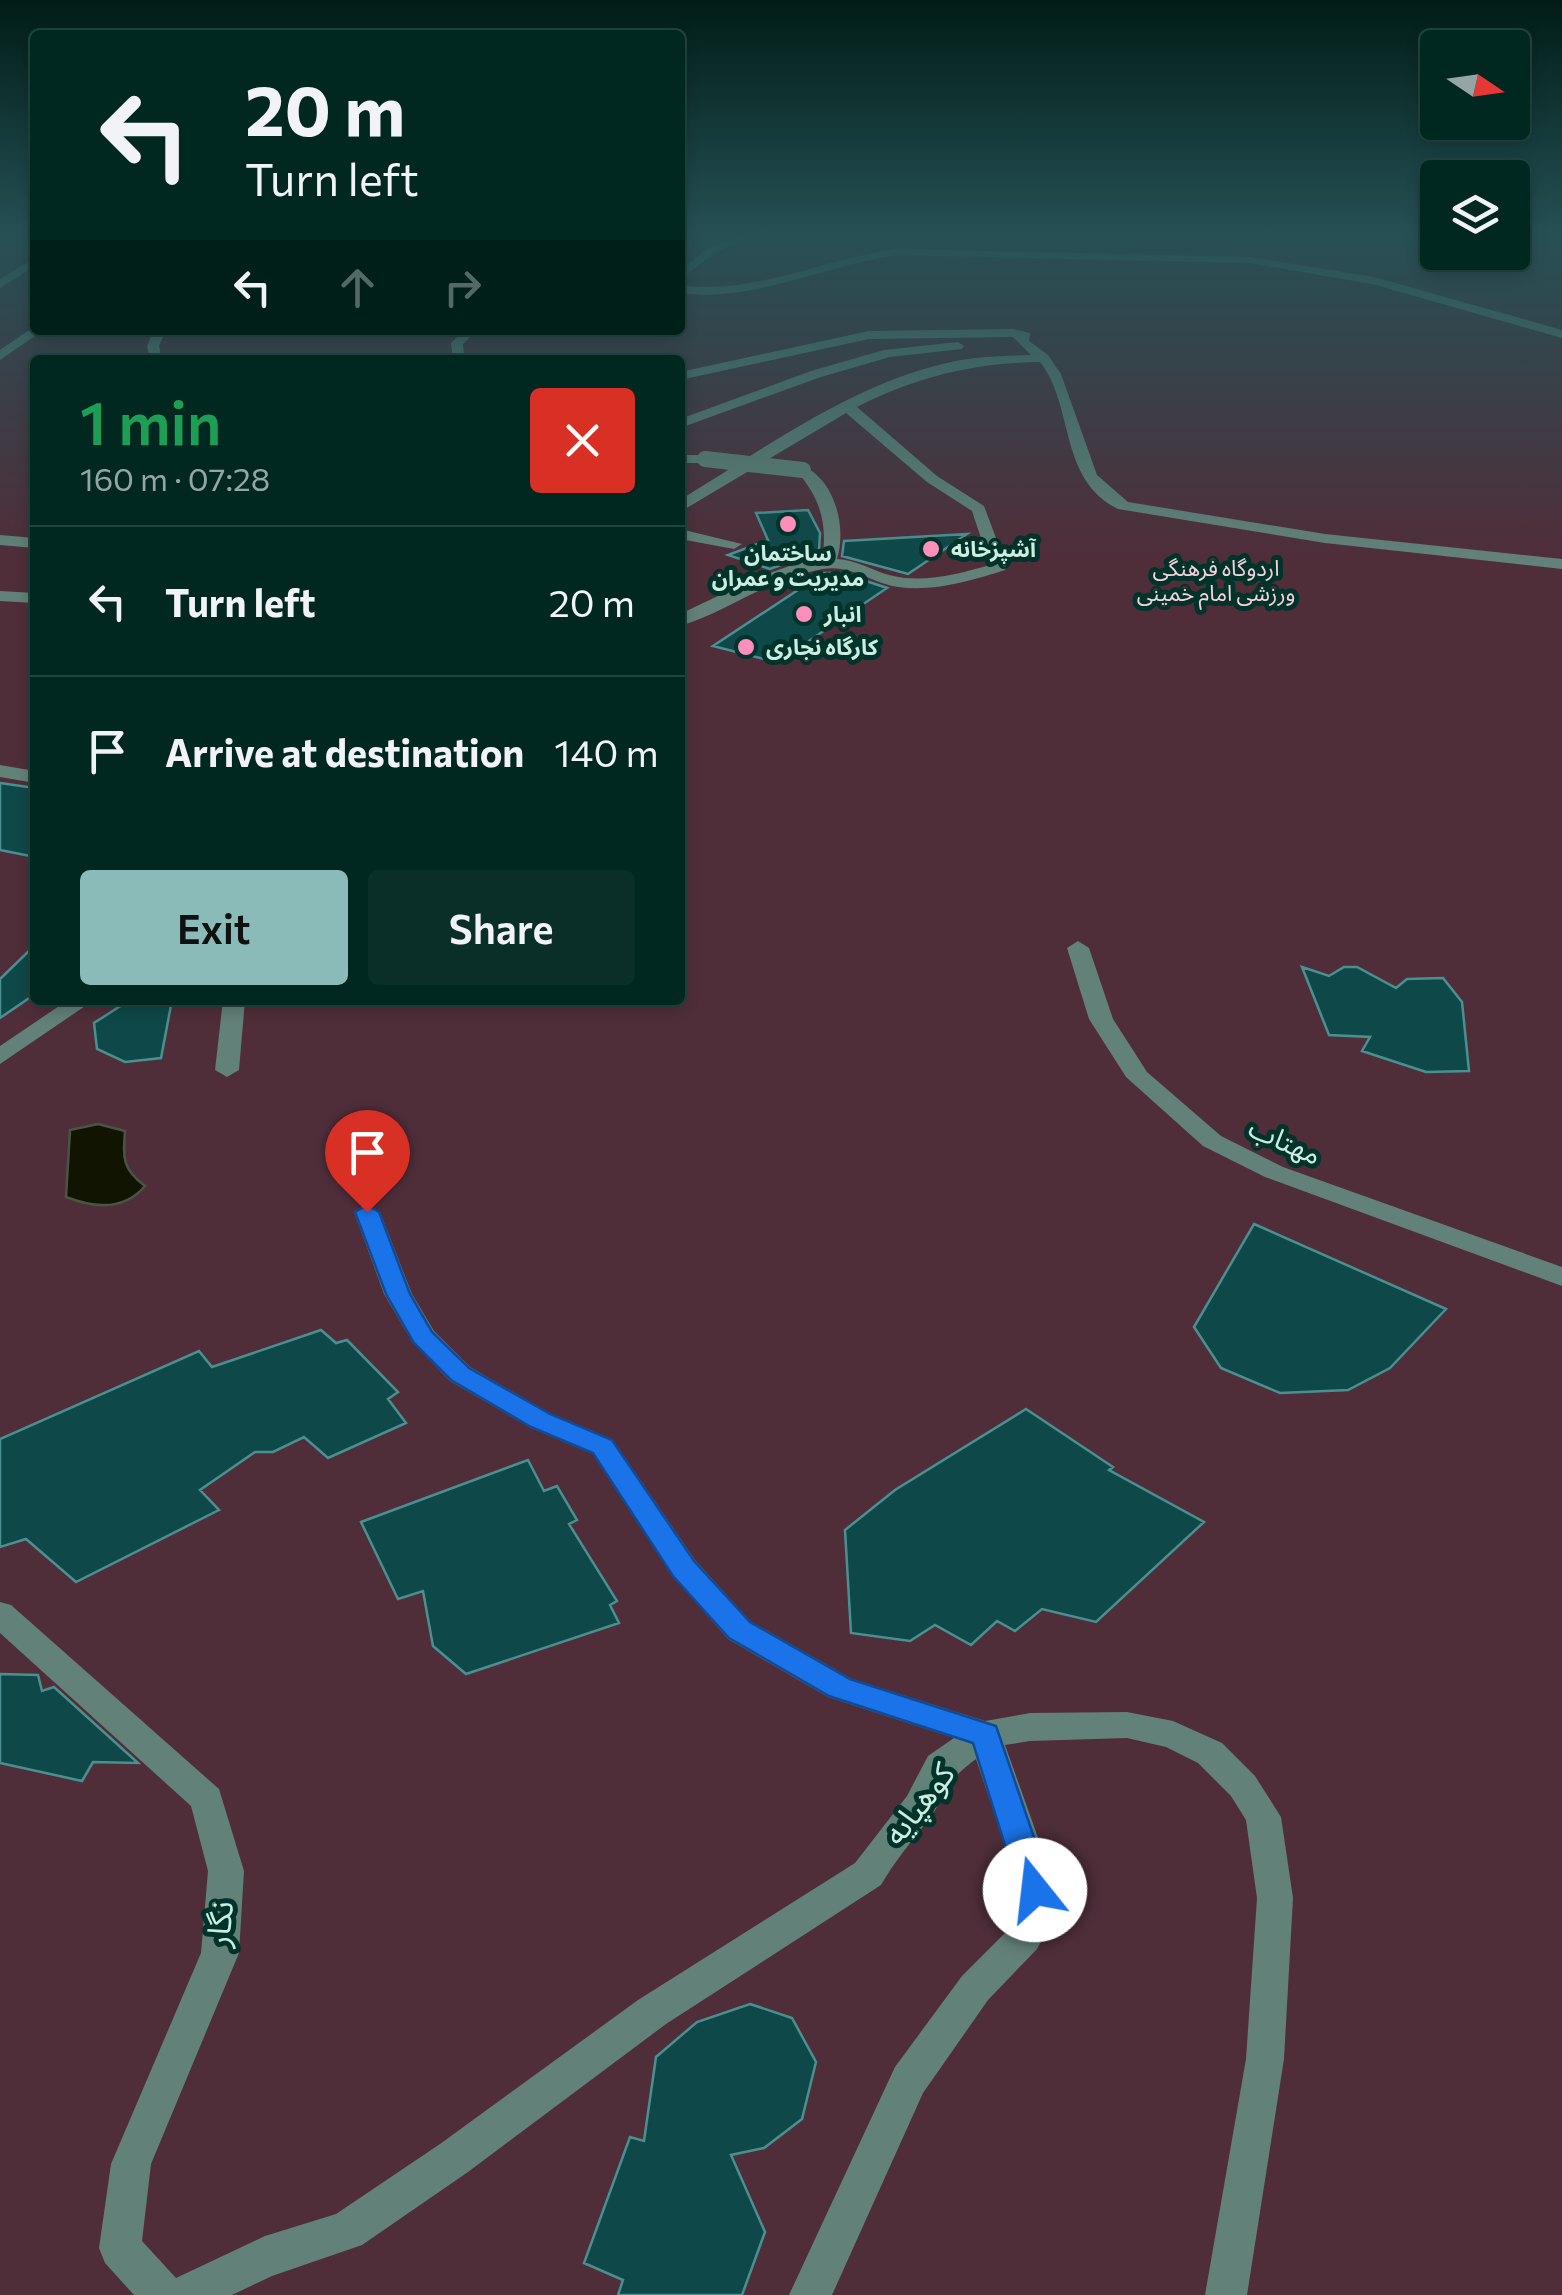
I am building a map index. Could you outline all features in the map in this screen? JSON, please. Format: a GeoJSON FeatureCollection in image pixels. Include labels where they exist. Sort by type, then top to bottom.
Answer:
{"type":"FeatureCollection","features":[{"type":"Feature","properties":{"kind":"street"},"geometry":{"type":"LineString","coordinates":[[685,375],[841,341]]}},
{"type":"Feature","properties":{"kind":"street"},"geometry":{"type":"LineString","coordinates":[[685,422],[816,374],[890,353],[1022,342],[1043,358],[1055,375],[1076,450],[1090,475],[1116,502],[1216,522],[1373,544],[1562,564]]}},
{"type":"Feature","properties":{"kind":"street"},"geometry":{"type":"LineString","coordinates":[[685,503],[848,407],[939,368],[1043,358]]}},
{"type":"Feature","properties":{"kind":"street"},"geometry":{"type":"LineString","coordinates":[[685,618],[755,582],[809,568],[847,563],[885,580],[948,582],[1000,567],[979,509],[932,479],[848,407]]}},
{"type":"Feature","properties":{"kind":"street"},"geometry":{"type":"LineString","coordinates":[[685,459],[802,470],[820,484],[836,526],[831,556],[809,568]]}},
{"type":"Feature","properties":{"kind":"street"},"geometry":{"type":"LineString","coordinates":[[685,535],[734,544]]}},
{"type":"Feature","properties":{"kind":"street"},"geometry":{"type":"LineString","coordinates":[[0,540],[30,543]]}},
{"type":"Feature","properties":{"kind":"street"},"geometry":{"type":"LineString","coordinates":[[0,596],[30,598]]}},
{"type":"Feature","properties":{"kind":"street"},"geometry":{"type":"LineString","coordinates":[[0,771],[30,776]]}},
{"type":"Feature","properties":{"kind":"street","name":"مهتاب"},"geometry":{"type":"LineString","coordinates":[[1078,948],[1101,1019],[1138,1077],[1212,1142],[1274,1172],[1562,1277]]}},
{"type":"Feature","properties":{"kind":"street"},"geometry":{"type":"LineString","coordinates":[[0,1057],[76,1005]]}},
{"type":"Feature","properties":{"kind":"street"},"geometry":{"type":"LineString","coordinates":[[227,1070],[234,1005]]}},
{"type":"Feature","properties":{"kind":"street"},"geometry":{"type":"LineString","coordinates":[[367,1212],[398,1294],[422,1337],[460,1374],[540,1421],[603,1446],[684,1568],[739,1630],[840,1688],[986,1735],[1028,1860],[1037,1915],[1024,1938],[976,1988],[909,2080],[810,2295]]}},
{"type":"Feature","properties":{"kind":"street","name":"نگار"},"geometry":{"type":"LineString","coordinates":[[0,1614],[207,1799],[226,1871],[220,1953],[130,2164],[120,2248],[163,2295]]}},
{"type":"Feature","properties":{"kind":"street","name":"کوهپایه"},"geometry":{"type":"LineString","coordinates":[[186,2295],[265,2257],[347,2231],[454,2158],[652,2012],[868,1874],[919,1806],[940,1766],[986,1735],[1030,1727],[1127,1725],[1173,1735],[1210,1753],[1243,1786],[1263,1817],[1275,1898],[1266,2058],[1226,2295]]}},
{"type":"Feature","properties":{"kind":"green space","name":"اردوگاه فرهنگی ورزشی امام خمینی"},"geometry":{"type":"Polygon","coordinates":[[[0,341],[1562,341],[1562,2295],[0,2295],[0,341]]]}},
{"type":"Feature","properties":{"kind":"shaded area"},"geometry":{"type":"Polygon","coordinates":[[[98,1124],[125,1131],[126,1162],[145,1186],[128,1200],[98,1205],[66,1197],[70,1130],[98,1124]]]}},
{"type":"Feature","properties":{"kind":"building"},"geometry":{"type":"Polygon","coordinates":[[[808,510],[820,533],[819,551],[770,569],[728,555],[768,540],[756,513],[808,510]]]}},
{"type":"Feature","properties":{"kind":"building"},"geometry":{"type":"Polygon","coordinates":[[[967,534],[908,574],[842,556],[844,541],[967,534]]]}},
{"type":"Feature","properties":{"kind":"building","name":"انبار"},"geometry":{"type":"Polygon","coordinates":[[[842,573],[887,588],[797,649],[784,645],[764,659],[713,646],[810,582],[800,578],[842,573]]]}},
{"type":"Feature","properties":{"kind":"building"},"geometry":{"type":"Polygon","coordinates":[[[0,783],[30,787],[30,856],[0,850],[0,783]]]}},
{"type":"Feature","properties":{"kind":"building"},"geometry":{"type":"Polygon","coordinates":[[[30,950],[30,997],[0,1018],[0,979],[30,950]]]}},
{"type":"Feature","properties":{"kind":"building"},"geometry":{"type":"Polygon","coordinates":[[[1302,967],[1329,976],[1344,967],[1357,967],[1396,988],[1407,979],[1443,978],[1462,1002],[1469,1071],[1426,1072],[1362,1051],[1370,1037],[1329,1035],[1302,967]]]}},
{"type":"Feature","properties":{"kind":"building"},"geometry":{"type":"Polygon","coordinates":[[[122,1005],[171,1005],[161,1058],[125,1062],[97,1049],[94,1023],[122,1005]]]}},
{"type":"Feature","properties":{"kind":"building"},"geometry":{"type":"Polygon","coordinates":[[[1254,1224],[1446,1309],[1390,1368],[1348,1390],[1280,1393],[1221,1368],[1194,1327],[1254,1224]]]}},
{"type":"Feature","properties":{"kind":"building"},"geometry":{"type":"Polygon","coordinates":[[[321,1330],[336,1343],[347,1340],[398,1392],[388,1399],[406,1423],[328,1458],[304,1437],[273,1452],[255,1452],[200,1490],[219,1510],[76,1582],[26,1539],[0,1547],[0,1439],[199,1351],[212,1367],[321,1330]]]}},
{"type":"Feature","properties":{"kind":"building"},"geometry":{"type":"Polygon","coordinates":[[[1026,1409],[1113,1467],[1109,1470],[1204,1522],[1096,1622],[1042,1609],[1015,1631],[997,1621],[971,1645],[935,1625],[910,1641],[851,1633],[845,1530],[895,1490],[1026,1409]]]}},
{"type":"Feature","properties":{"kind":"building"},"geometry":{"type":"Polygon","coordinates":[[[528,1460],[544,1491],[557,1486],[577,1520],[569,1524],[617,1601],[610,1605],[619,1623],[466,1674],[433,1646],[423,1591],[398,1599],[361,1522],[528,1460]]]}},
{"type":"Feature","properties":{"kind":"building"},"geometry":{"type":"Polygon","coordinates":[[[0,1674],[38,1675],[42,1691],[54,1687],[138,1763],[93,1762],[82,1781],[0,1763],[0,1674]]]}},
{"type":"Feature","properties":{"kind":"building"},"geometry":{"type":"Polygon","coordinates":[[[750,2004],[792,2018],[816,2062],[802,2119],[764,2148],[731,2155],[765,2232],[742,2295],[618,2295],[623,2280],[584,2263],[630,2137],[644,2141],[656,2057],[697,2022],[750,2004]]]}},
{"type":"Feature","properties":{"kind":"place","name":"ساختمان مدیریت و عمران"},"geometry":{"type":"Point","coordinates":[788,524]}},
{"type":"Feature","properties":{"kind":"place","name":"آشپزخانه"},"geometry":{"type":"Point","coordinates":[931,549]}},
{"type":"Feature","properties":{"kind":"place","name":"انبار"},"geometry":{"type":"Point","coordinates":[804,614]}},
{"type":"Feature","properties":{"kind":"place","name":"کارگاه نجاری"},"geometry":{"type":"Point","coordinates":[746,647]}},
{"type":"Feature","properties":{"kind":"route"},"geometry":{"type":"LineString","coordinates":[[367,1212],[398,1294],[422,1337],[460,1374],[540,1421],[603,1446],[684,1568],[739,1630],[840,1688],[986,1735],[1035,1890]]}}]}
